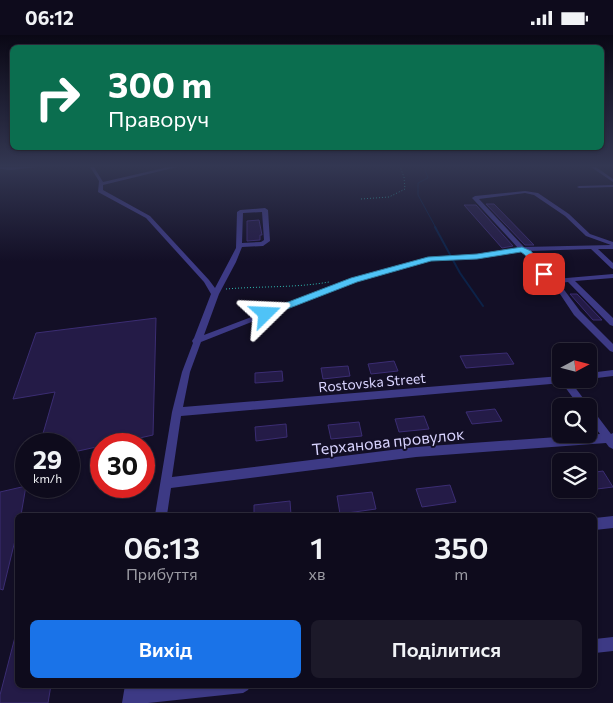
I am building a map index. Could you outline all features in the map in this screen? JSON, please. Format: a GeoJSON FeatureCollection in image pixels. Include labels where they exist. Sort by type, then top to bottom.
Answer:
{"type":"FeatureCollection","features":[{"type":"Feature","properties":{"kind":"street"},"geometry":{"type":"LineString","coordinates":[[114,198],[138,211],[155,224],[216,292]]}},
{"type":"Feature","properties":{"kind":"street"},"geometry":{"type":"LineString","coordinates":[[475,198],[522,249],[528,253],[544,274],[554,281],[577,313],[613,349]]}},
{"type":"Feature","properties":{"kind":"street"},"geometry":{"type":"LineString","coordinates":[[542,198],[567,215],[588,235],[613,245]]}},
{"type":"Feature","properties":{"kind":"street"},"geometry":{"type":"LineString","coordinates":[[161,513],[177,412],[186,372],[196,341],[216,292],[233,263],[239,245],[240,211],[265,210],[267,241],[262,244],[239,245]]}},
{"type":"Feature","properties":{"kind":"street"},"geometry":{"type":"LineString","coordinates":[[196,341],[352,280],[430,259],[477,257],[522,249],[594,249],[613,245]]}},
{"type":"Feature","properties":{"kind":"street"},"geometry":{"type":"LineString","coordinates":[[594,249],[613,267]]}},
{"type":"Feature","properties":{"kind":"street"},"geometry":{"type":"LineString","coordinates":[[554,281],[613,276]]}},
{"type":"Feature","properties":{"kind":"street"},"geometry":{"type":"LineString","coordinates":[[570,280],[613,323]]}},
{"type":"Feature","properties":{"kind":"street"},"geometry":{"type":"LineString","coordinates":[[598,375],[613,373]]}},
{"type":"Feature","properties":{"kind":"street","name":"Rostovska Street"},"geometry":{"type":"LineString","coordinates":[[177,412],[552,380]]}},
{"type":"Feature","properties":{"kind":"street"},"geometry":{"type":"LineString","coordinates":[[597,422],[612,440]]}},
{"type":"Feature","properties":{"kind":"street","name":"Терханова провулок"},"geometry":{"type":"LineString","coordinates":[[167,483],[416,452],[612,440]]}},
{"type":"Feature","properties":{"kind":"street"},"geometry":{"type":"LineString","coordinates":[[597,524],[613,522]]}},
{"type":"Feature","properties":{"kind":"street"},"geometry":{"type":"LineString","coordinates":[[597,646],[613,643]]}},
{"type":"Feature","properties":{"kind":"street"},"geometry":{"type":"LineString","coordinates":[[131,695],[209,688]]}},
{"type":"Feature","properties":{"kind":"path"},"geometry":{"type":"LineString","coordinates":[[361,199],[372,198]]}},
{"type":"Feature","properties":{"kind":"path"},"geometry":{"type":"LineString","coordinates":[[216,292],[262,285],[301,287],[352,280]]}},
{"type":"Feature","properties":{"kind":"building"},"geometry":{"type":"Polygon","coordinates":[[[486,204],[494,204],[534,245],[525,245],[486,204]]]}},
{"type":"Feature","properties":{"kind":"building"},"geometry":{"type":"Polygon","coordinates":[[[464,205],[476,205],[513,246],[502,248],[464,205]]]}},
{"type":"Feature","properties":{"kind":"building"},"geometry":{"type":"Polygon","coordinates":[[[259,220],[262,235],[260,235],[260,240],[247,241],[247,221],[259,220]]]}},
{"type":"Feature","properties":{"kind":"building"},"geometry":{"type":"Polygon","coordinates":[[[570,294],[577,294],[602,320],[593,320],[570,294]]]}},
{"type":"Feature","properties":{"kind":"building"},"geometry":{"type":"Polygon","coordinates":[[[156,318],[153,433],[90,433],[90,448],[80,451],[80,433],[43,433],[55,392],[13,399],[36,333],[156,318]]]}},
{"type":"Feature","properties":{"kind":"building"},"geometry":{"type":"Polygon","coordinates":[[[507,353],[514,364],[466,368],[460,356],[507,353]]]}},
{"type":"Feature","properties":{"kind":"building"},"geometry":{"type":"Polygon","coordinates":[[[394,361],[398,371],[371,374],[368,364],[394,361]]]}},
{"type":"Feature","properties":{"kind":"building"},"geometry":{"type":"Polygon","coordinates":[[[348,366],[350,376],[323,379],[321,368],[348,366]]]}},
{"type":"Feature","properties":{"kind":"building"},"geometry":{"type":"Polygon","coordinates":[[[282,371],[283,381],[255,383],[255,373],[282,371]]]}},
{"type":"Feature","properties":{"kind":"building"},"geometry":{"type":"Polygon","coordinates":[[[495,409],[502,421],[472,424],[466,412],[495,409]]]}},
{"type":"Feature","properties":{"kind":"building"},"geometry":{"type":"Polygon","coordinates":[[[424,416],[429,429],[399,432],[395,419],[424,416]]]}},
{"type":"Feature","properties":{"kind":"building"},"geometry":{"type":"Polygon","coordinates":[[[359,422],[362,436],[331,439],[328,425],[359,422]]]}},
{"type":"Feature","properties":{"kind":"building"},"geometry":{"type":"Polygon","coordinates":[[[286,424],[287,437],[256,441],[255,427],[286,424]]]}},
{"type":"Feature","properties":{"kind":"building"},"geometry":{"type":"Polygon","coordinates":[[[603,471],[613,487],[597,489],[597,472],[603,471]]]}},
{"type":"Feature","properties":{"kind":"building"},"geometry":{"type":"Polygon","coordinates":[[[450,485],[456,502],[422,507],[416,489],[450,485]]]}},
{"type":"Feature","properties":{"kind":"building"},"geometry":{"type":"Polygon","coordinates":[[[15,489],[15,498],[24,498],[21,513],[15,513],[15,540],[3,590],[0,589],[0,492],[15,489]]]}},
{"type":"Feature","properties":{"kind":"building"},"geometry":{"type":"Polygon","coordinates":[[[372,492],[376,509],[340,513],[337,496],[372,492]]]}},
{"type":"Feature","properties":{"kind":"building"},"geometry":{"type":"Polygon","coordinates":[[[290,501],[291,513],[254,513],[254,505],[290,501]]]}},
{"type":"Feature","properties":{"kind":"building"},"geometry":{"type":"Polygon","coordinates":[[[15,637],[15,688],[50,688],[48,703],[0,703],[0,695],[15,637]]]}},
{"type":"Feature","properties":{"kind":"waterway"},"geometry":{"type":"LineString","coordinates":[[420,198],[436,228]]}},
{"type":"Feature","properties":{"kind":"waterway"},"geometry":{"type":"LineString","coordinates":[[435,227],[460,273],[483,306]]}},
{"type":"Feature","properties":{"kind":"route"},"geometry":{"type":"LineString","coordinates":[[266,314],[354,280],[430,259],[477,257],[515,252],[522,249],[532,257],[544,274]]}}]}
